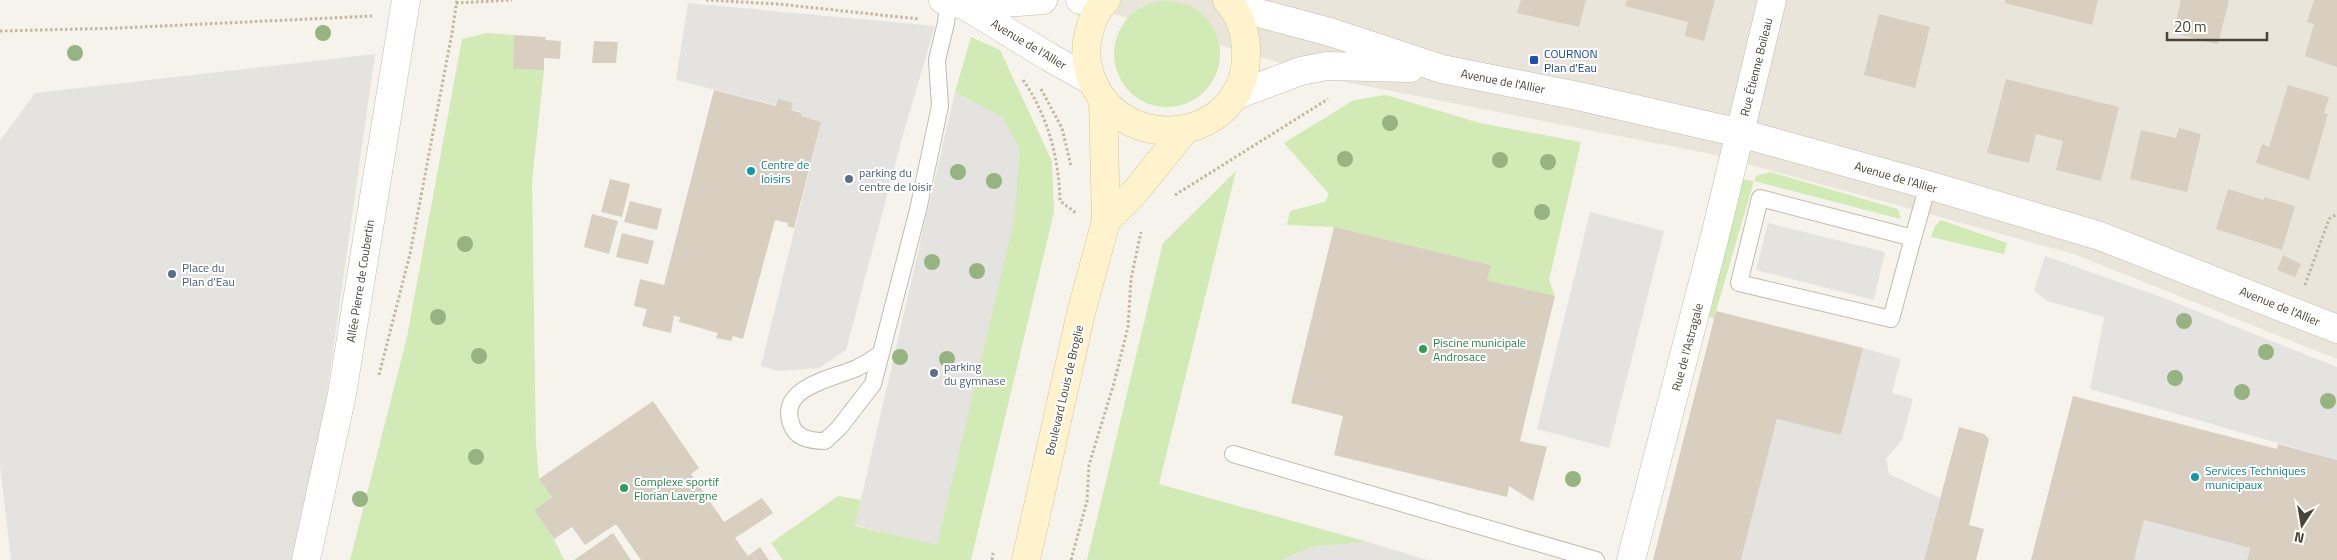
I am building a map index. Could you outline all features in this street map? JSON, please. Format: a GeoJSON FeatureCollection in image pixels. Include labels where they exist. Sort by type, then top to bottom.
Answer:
{"type":"FeatureCollection","features":[{"type":"Feature","properties":{"kind":"main road","name":"Boulevard Louis de Broglie"},"geometry":{"type":"LineString","coordinates":[[1026,560],[1081,313],[1106,222],[1097,90],[1088,65],[1088,41],[1095,17],[1096,1]]}},
{"type":"Feature","properties":{"kind":"main road"},"geometry":{"type":"LineString","coordinates":[[1097,90],[1115,113],[1131,124],[1148,129],[1166,132],[1185,130],[1213,118],[1234,96],[1242,79],[1246,50],[1241,23],[1230,3]]}},
{"type":"Feature","properties":{"kind":"main road","name":"Boulevard Louis de Broglie"},"geometry":{"type":"LineString","coordinates":[[1106,222],[1134,193],[1185,130]]}},
{"type":"Feature","properties":{"kind":"street","name":"Avenue de l'Allier"},"geometry":{"type":"LineString","coordinates":[[951,8],[1043,0]]}},
{"type":"Feature","properties":{"kind":"street","name":"Rue Étienne Boileau"},"geometry":{"type":"LineString","coordinates":[[1740,133],[1772,0]]}},
{"type":"Feature","properties":{"kind":"street","name":"Avenue de l'Allier"},"geometry":{"type":"LineString","coordinates":[[1230,3],[1330,32],[1442,69],[1578,96],[1740,133],[1928,185],[2100,236],[2293,310],[2337,329]]}},
{"type":"Feature","properties":{"kind":"street","name":"Allée Pierre de Coubertin"},"geometry":{"type":"LineString","coordinates":[[306,560],[342,394],[405,7]]}},
{"type":"Feature","properties":{"kind":"street","name":"Avenue de l'Allier"},"geometry":{"type":"LineString","coordinates":[[951,8],[1049,57],[1097,90]]}},
{"type":"Feature","properties":{"kind":"street","name":"Avenue de l'Allier"},"geometry":{"type":"LineString","coordinates":[[1234,96],[1301,71],[1327,66],[1442,69]]}},
{"type":"Feature","properties":{"kind":"street","name":"Rue de l'Astragale"},"geometry":{"type":"LineString","coordinates":[[1631,560],[1716,236],[1740,133]]}},
{"type":"Feature","properties":{"kind":"lane"},"geometry":{"type":"LineString","coordinates":[[880,354],[856,368],[813,383],[792,400],[788,414],[792,429],[809,441],[825,441],[839,428],[873,384],[918,210],[940,106],[937,60],[951,8]]}},
{"type":"Feature","properties":{"kind":"lane"},"geometry":{"type":"LineString","coordinates":[[1913,238],[1760,198],[1739,283],[1891,318],[1928,185]]}},
{"type":"Feature","properties":{"kind":"lane"},"geometry":{"type":"LineString","coordinates":[[1233,454],[1596,560]]}},
{"type":"Feature","properties":{"kind":"path"},"geometry":{"type":"LineString","coordinates":[[377,382],[410,254],[456,1],[512,0]]}},
{"type":"Feature","properties":{"kind":"path"},"geometry":{"type":"LineString","coordinates":[[706,0],[787,4],[892,15],[951,8]]}},
{"type":"Feature","properties":{"kind":"path"},"geometry":{"type":"LineString","coordinates":[[0,31],[129,27],[405,7]]}},
{"type":"Feature","properties":{"kind":"path"},"geometry":{"type":"LineString","coordinates":[[1049,57],[1046,80],[1040,87],[1062,128],[1073,171]]}},
{"type":"Feature","properties":{"kind":"path"},"geometry":{"type":"LineString","coordinates":[[1174,196],[1332,97],[1327,66]]}},
{"type":"Feature","properties":{"kind":"path"},"geometry":{"type":"LineString","coordinates":[[1019,74],[1043,116],[1054,147],[1059,178],[1060,201],[1074,212],[1140,234]]}},
{"type":"Feature","properties":{"kind":"path"},"geometry":{"type":"LineString","coordinates":[[1072,222],[1074,204]]}},
{"type":"Feature","properties":{"kind":"path"},"geometry":{"type":"LineString","coordinates":[[2293,310],[2329,219],[2337,214]]}},
{"type":"Feature","properties":{"kind":"path"},"geometry":{"type":"LineString","coordinates":[[1072,560],[1087,500],[1089,465],[1114,383],[1128,327],[1131,279],[1140,234],[1144,227]]}},
{"type":"Feature","properties":{"kind":"path"},"geometry":{"type":"LineString","coordinates":[[992,560],[994,550]]}},
{"type":"Feature","properties":{"kind":"shaded area"},"geometry":{"type":"Polygon","coordinates":[[[1067,0],[2337,0],[2337,359],[2074,254],[1711,154],[1345,82],[1067,0]]]}},
{"type":"Feature","properties":{"kind":"shaded area","name":"parking du centre de loisir"},"geometry":{"type":"Polygon","coordinates":[[[688,3],[935,26],[904,131],[846,350],[819,368],[779,371],[761,366],[821,122],[801,116],[802,112],[676,80],[688,3]]]}},
{"type":"Feature","properties":{"kind":"shaded area","name":"Place du Plan d'Eau"},"geometry":{"type":"Polygon","coordinates":[[[375,54],[325,407],[307,560],[11,560],[0,465],[0,141],[35,93],[375,54]]]}},
{"type":"Feature","properties":{"kind":"shaded area","name":"parking du gymnase"},"geometry":{"type":"Polygon","coordinates":[[[955,92],[1003,118],[1020,149],[1014,221],[937,545],[855,525],[955,92]]]}},
{"type":"Feature","properties":{"kind":"shaded area"},"geometry":{"type":"Polygon","coordinates":[[[1590,212],[1664,231],[1609,448],[1537,429],[1590,212]]]}},
{"type":"Feature","properties":{"kind":"shaded area"},"geometry":{"type":"Polygon","coordinates":[[[1768,223],[1885,252],[1874,300],[1756,270],[1768,223]]]}},
{"type":"Feature","properties":{"kind":"shaded area"},"geometry":{"type":"Polygon","coordinates":[[[2045,256],[2164,298],[2337,367],[2337,460],[2090,389],[2104,317],[2047,301],[2034,291],[2045,256]]]}},
{"type":"Feature","properties":{"kind":"shaded area"},"geometry":{"type":"Polygon","coordinates":[[[1863,348],[1901,359],[1892,393],[1913,399],[1902,440],[1886,459],[1889,474],[1940,498],[1924,560],[1741,560],[1777,419],[1841,435],[1863,348]]]}},
{"type":"Feature","properties":{"kind":"shaded area"},"geometry":{"type":"Polygon","coordinates":[[[2144,520],[2250,548],[2247,560],[2134,560],[2144,520]]]}},
{"type":"Feature","properties":{"kind":"shaded area"},"geometry":{"type":"Polygon","coordinates":[[[1368,542],[1427,560],[1282,560],[1312,547],[1368,542]]]}},
{"type":"Feature","properties":{"kind":"green space"},"geometry":{"type":"Polygon","coordinates":[[[1167,1],[1187,5],[1204,17],[1216,34],[1220,54],[1216,74],[1204,91],[1187,103],[1167,107],[1147,103],[1130,91],[1118,74],[1114,54],[1118,34],[1130,17],[1147,5],[1167,1]]]}},
{"type":"Feature","properties":{"kind":"green space"},"geometry":{"type":"Polygon","coordinates":[[[487,33],[514,35],[513,69],[544,70],[532,181],[536,443],[539,479],[552,497],[534,510],[554,539],[564,560],[350,560],[407,337],[462,39],[487,33]]]}},
{"type":"Feature","properties":{"kind":"green space"},"geometry":{"type":"Polygon","coordinates":[[[971,37],[1000,50],[1052,161],[1054,212],[971,560],[783,560],[771,543],[838,496],[861,500],[855,526],[937,544],[1003,118],[955,92],[971,37]]]}},
{"type":"Feature","properties":{"kind":"green space"},"geometry":{"type":"Polygon","coordinates":[[[1386,95],[1480,123],[1581,142],[1549,280],[1555,296],[1487,280],[1490,265],[1334,227],[1287,225],[1290,211],[1325,202],[1329,194],[1284,143],[1354,100],[1386,95]]]}},
{"type":"Feature","properties":{"kind":"green space"},"geometry":{"type":"Polygon","coordinates":[[[1236,171],[1159,484],[1368,542],[1312,547],[1282,560],[1087,560],[1163,243],[1236,171]]]}},
{"type":"Feature","properties":{"kind":"green space"},"geometry":{"type":"Polygon","coordinates":[[[1770,172],[1898,209],[1901,219],[1754,181],[1756,176],[1770,172]]]}},
{"type":"Feature","properties":{"kind":"green space"},"geometry":{"type":"Polygon","coordinates":[[[1742,179],[1754,181],[1714,318],[1706,317],[1742,179]]]}},
{"type":"Feature","properties":{"kind":"green space"},"geometry":{"type":"Polygon","coordinates":[[[1941,220],[2007,243],[2004,254],[1931,237],[1935,226],[1941,220]]]}},
{"type":"Feature","properties":{"kind":"building"},"geometry":{"type":"Polygon","coordinates":[[[1521,0],[1586,0],[1579,27],[1517,13],[1521,0]]]}},
{"type":"Feature","properties":{"kind":"building"},"geometry":{"type":"Polygon","coordinates":[[[1627,0],[1715,0],[1704,41],[1685,36],[1688,22],[1625,6],[1627,0]]]}},
{"type":"Feature","properties":{"kind":"building"},"geometry":{"type":"Polygon","coordinates":[[[2005,0],[2098,0],[2092,25],[2005,3],[2005,0]]]}},
{"type":"Feature","properties":{"kind":"building"},"geometry":{"type":"Polygon","coordinates":[[[2181,0],[2229,0],[2218,44],[2173,33],[2181,0]]]}},
{"type":"Feature","properties":{"kind":"building"},"geometry":{"type":"Polygon","coordinates":[[[2314,0],[2337,0],[2337,67],[2305,56],[2314,24],[2307,22],[2314,0]]]}},
{"type":"Feature","properties":{"kind":"building"},"geometry":{"type":"Polygon","coordinates":[[[1879,14],[1930,27],[1915,88],[1864,75],[1879,14]]]}},
{"type":"Feature","properties":{"kind":"building"},"geometry":{"type":"Polygon","coordinates":[[[514,35],[546,37],[545,40],[561,41],[560,59],[544,58],[544,70],[513,69],[514,35]]]}},
{"type":"Feature","properties":{"kind":"building"},"geometry":{"type":"Polygon","coordinates":[[[594,41],[618,42],[616,63],[592,63],[594,41]]]}},
{"type":"Feature","properties":{"kind":"building"},"geometry":{"type":"Polygon","coordinates":[[[2006,79],[2119,107],[2101,181],[2056,170],[2063,141],[2036,134],[2029,163],[1987,153],[2006,79]]]}},
{"type":"Feature","properties":{"kind":"building"},"geometry":{"type":"Polygon","coordinates":[[[2288,85],[2329,97],[2324,113],[2328,114],[2309,180],[2256,163],[2262,144],[2269,147],[2288,85]]]}},
{"type":"Feature","properties":{"kind":"building","name":"Centre de loisirs"},"geometry":{"type":"Polygon","coordinates":[[[714,90],[776,106],[778,99],[793,103],[791,110],[802,113],[801,116],[821,122],[794,228],[787,226],[788,223],[775,220],[743,339],[733,336],[731,341],[716,338],[718,333],[679,322],[680,317],[674,316],[671,333],[642,326],[647,309],[634,306],[640,279],[664,285],[714,90]]]}},
{"type":"Feature","properties":{"kind":"building"},"geometry":{"type":"Polygon","coordinates":[[[2179,128],[2201,134],[2187,192],[2130,179],[2141,130],[2176,138],[2179,128]]]}},
{"type":"Feature","properties":{"kind":"building"},"geometry":{"type":"Polygon","coordinates":[[[610,179],[630,184],[622,217],[601,212],[610,179]]]}},
{"type":"Feature","properties":{"kind":"building"},"geometry":{"type":"Polygon","coordinates":[[[2228,189],[2264,200],[2264,197],[2295,206],[2282,250],[2216,229],[2228,189]]]}},
{"type":"Feature","properties":{"kind":"building"},"geometry":{"type":"Polygon","coordinates":[[[630,201],[662,209],[657,230],[624,222],[630,201]]]}},
{"type":"Feature","properties":{"kind":"building"},"geometry":{"type":"Polygon","coordinates":[[[592,214],[618,221],[609,254],[584,247],[592,214]]]}},
{"type":"Feature","properties":{"kind":"building","name":"Piscine municipale Androsace"},"geometry":{"type":"Polygon","coordinates":[[[1334,227],[1491,265],[1487,280],[1555,296],[1520,441],[1547,447],[1533,501],[1509,486],[1507,497],[1334,455],[1343,416],[1291,403],[1334,227]]]}},
{"type":"Feature","properties":{"kind":"building"},"geometry":{"type":"Polygon","coordinates":[[[622,233],[654,241],[648,264],[616,257],[622,233]]]}},
{"type":"Feature","properties":{"kind":"building"},"geometry":{"type":"Polygon","coordinates":[[[2283,255],[2301,264],[2295,277],[2277,270],[2283,255]]]}},
{"type":"Feature","properties":{"kind":"building"},"geometry":{"type":"Polygon","coordinates":[[[1716,311],[1863,348],[1841,435],[1777,419],[1741,560],[1653,560],[1716,311]]]}},
{"type":"Feature","properties":{"kind":"building","name":"Services Techniques municipaux"},"geometry":{"type":"Polygon","coordinates":[[[2073,396],[2277,449],[2278,444],[2337,460],[2337,560],[2247,560],[2250,548],[2144,520],[2134,560],[2031,560],[2073,396]]]}},
{"type":"Feature","properties":{"kind":"building","name":"Complexe sportif Florian Lavergne"},"geometry":{"type":"Polygon","coordinates":[[[653,401],[699,468],[691,474],[724,522],[762,498],[773,513],[735,538],[748,556],[760,547],[769,560],[641,560],[616,524],[585,545],[572,527],[554,539],[534,510],[552,497],[539,479],[653,401]]]}},
{"type":"Feature","properties":{"kind":"building"},"geometry":{"type":"Polygon","coordinates":[[[1959,427],[1984,434],[1989,439],[1969,525],[1984,529],[1976,560],[1924,560],[1959,427]]]}},
{"type":"Feature","properties":{"kind":"building"},"geometry":{"type":"Polygon","coordinates":[[[613,533],[631,560],[574,560],[613,533]]]}},
{"type":"Feature","properties":{"kind":"place","name":"COURNON Plan d'Eau"},"geometry":{"type":"Point","coordinates":[1534,60]}},
{"type":"Feature","properties":{"kind":"place","name":"Centre de loisirs"},"geometry":{"type":"Point","coordinates":[751,171]}},
{"type":"Feature","properties":{"kind":"place","name":"parking du centre de loisir"},"geometry":{"type":"Point","coordinates":[849,179]}},
{"type":"Feature","properties":{"kind":"place","name":"Place du Plan d'Eau"},"geometry":{"type":"Point","coordinates":[172,274]}},
{"type":"Feature","properties":{"kind":"place","name":"Piscine municipale Androsace"},"geometry":{"type":"Point","coordinates":[1423,349]}},
{"type":"Feature","properties":{"kind":"place","name":"parking du gymnase"},"geometry":{"type":"Point","coordinates":[934,373]}},
{"type":"Feature","properties":{"kind":"place","name":"Services Techniques municipaux"},"geometry":{"type":"Point","coordinates":[2195,477]}},
{"type":"Feature","properties":{"kind":"place","name":"Complexe sportif Florian Lavergne"},"geometry":{"type":"Point","coordinates":[624,488]}}]}
